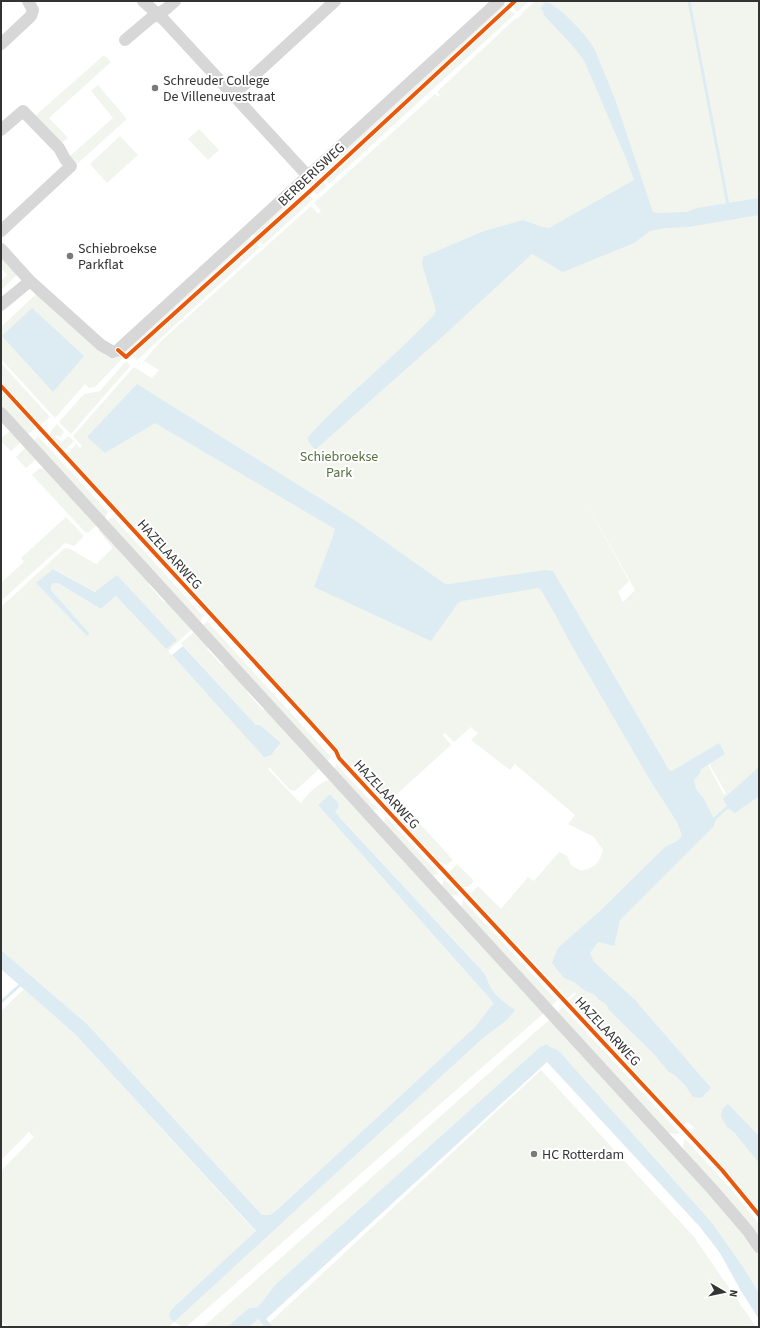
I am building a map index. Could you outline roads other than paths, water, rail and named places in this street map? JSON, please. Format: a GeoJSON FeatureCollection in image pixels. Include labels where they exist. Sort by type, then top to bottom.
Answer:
{"type":"FeatureCollection","features":[{"type":"Feature","properties":{"kind":"street"},"geometry":{"type":"LineString","coordinates":[[143,1],[157,14],[308,176]]}},
{"type":"Feature","properties":{"kind":"street"},"geometry":{"type":"LineString","coordinates":[[126,40],[151,18],[166,9],[175,1]]}},
{"type":"Feature","properties":{"kind":"street"},"geometry":{"type":"LineString","coordinates":[[233,95],[335,1]]}},
{"type":"Feature","properties":{"kind":"street","name":"BERBERISWEG"},"geometry":{"type":"LineString","coordinates":[[30,280],[101,345],[113,352],[118,350],[499,1]]}},
{"type":"Feature","properties":{"kind":"street"},"geometry":{"type":"LineString","coordinates":[[1,44],[31,16],[31,6]]}},
{"type":"Feature","properties":{"kind":"street"},"geometry":{"type":"LineString","coordinates":[[1,130],[23,111],[59,148],[64,159],[71,166],[1,231]]}},
{"type":"Feature","properties":{"kind":"street"},"geometry":{"type":"LineString","coordinates":[[1,249],[30,280],[1,305]]}},
{"type":"Feature","properties":{"kind":"street","name":"HAZELAARWEG"},"geometry":{"type":"LineString","coordinates":[[1,413],[712,1189],[748,1231],[759,1247]]}},
{"type":"Feature","properties":{"kind":"waterway"},"geometry":{"type":"LineString","coordinates":[[689,1],[728,205]]}},
{"type":"Feature","properties":{"kind":"waterway"},"geometry":{"type":"LineString","coordinates":[[711,822],[731,804]]}},
{"type":"Feature","properties":{"kind":"waterway"},"geometry":{"type":"LineString","coordinates":[[1,1002],[20,985]]}},
{"type":"Feature","properties":{"kind":"place","name":"Schreuder College De Villeneuvestraat"},"geometry":{"type":"Point","coordinates":[155,88]}},
{"type":"Feature","properties":{"kind":"place","name":"Schiebroekse Parkflat"},"geometry":{"type":"Point","coordinates":[70,256]}},
{"type":"Feature","properties":{"kind":"place","name":"HC Rotterdam"},"geometry":{"type":"Point","coordinates":[534,1154]}},
{"type":"Feature","properties":{"kind":"park label","name":"Schiebroekse Park"},"geometry":{"type":"Point","coordinates":[339,464]}}]}
